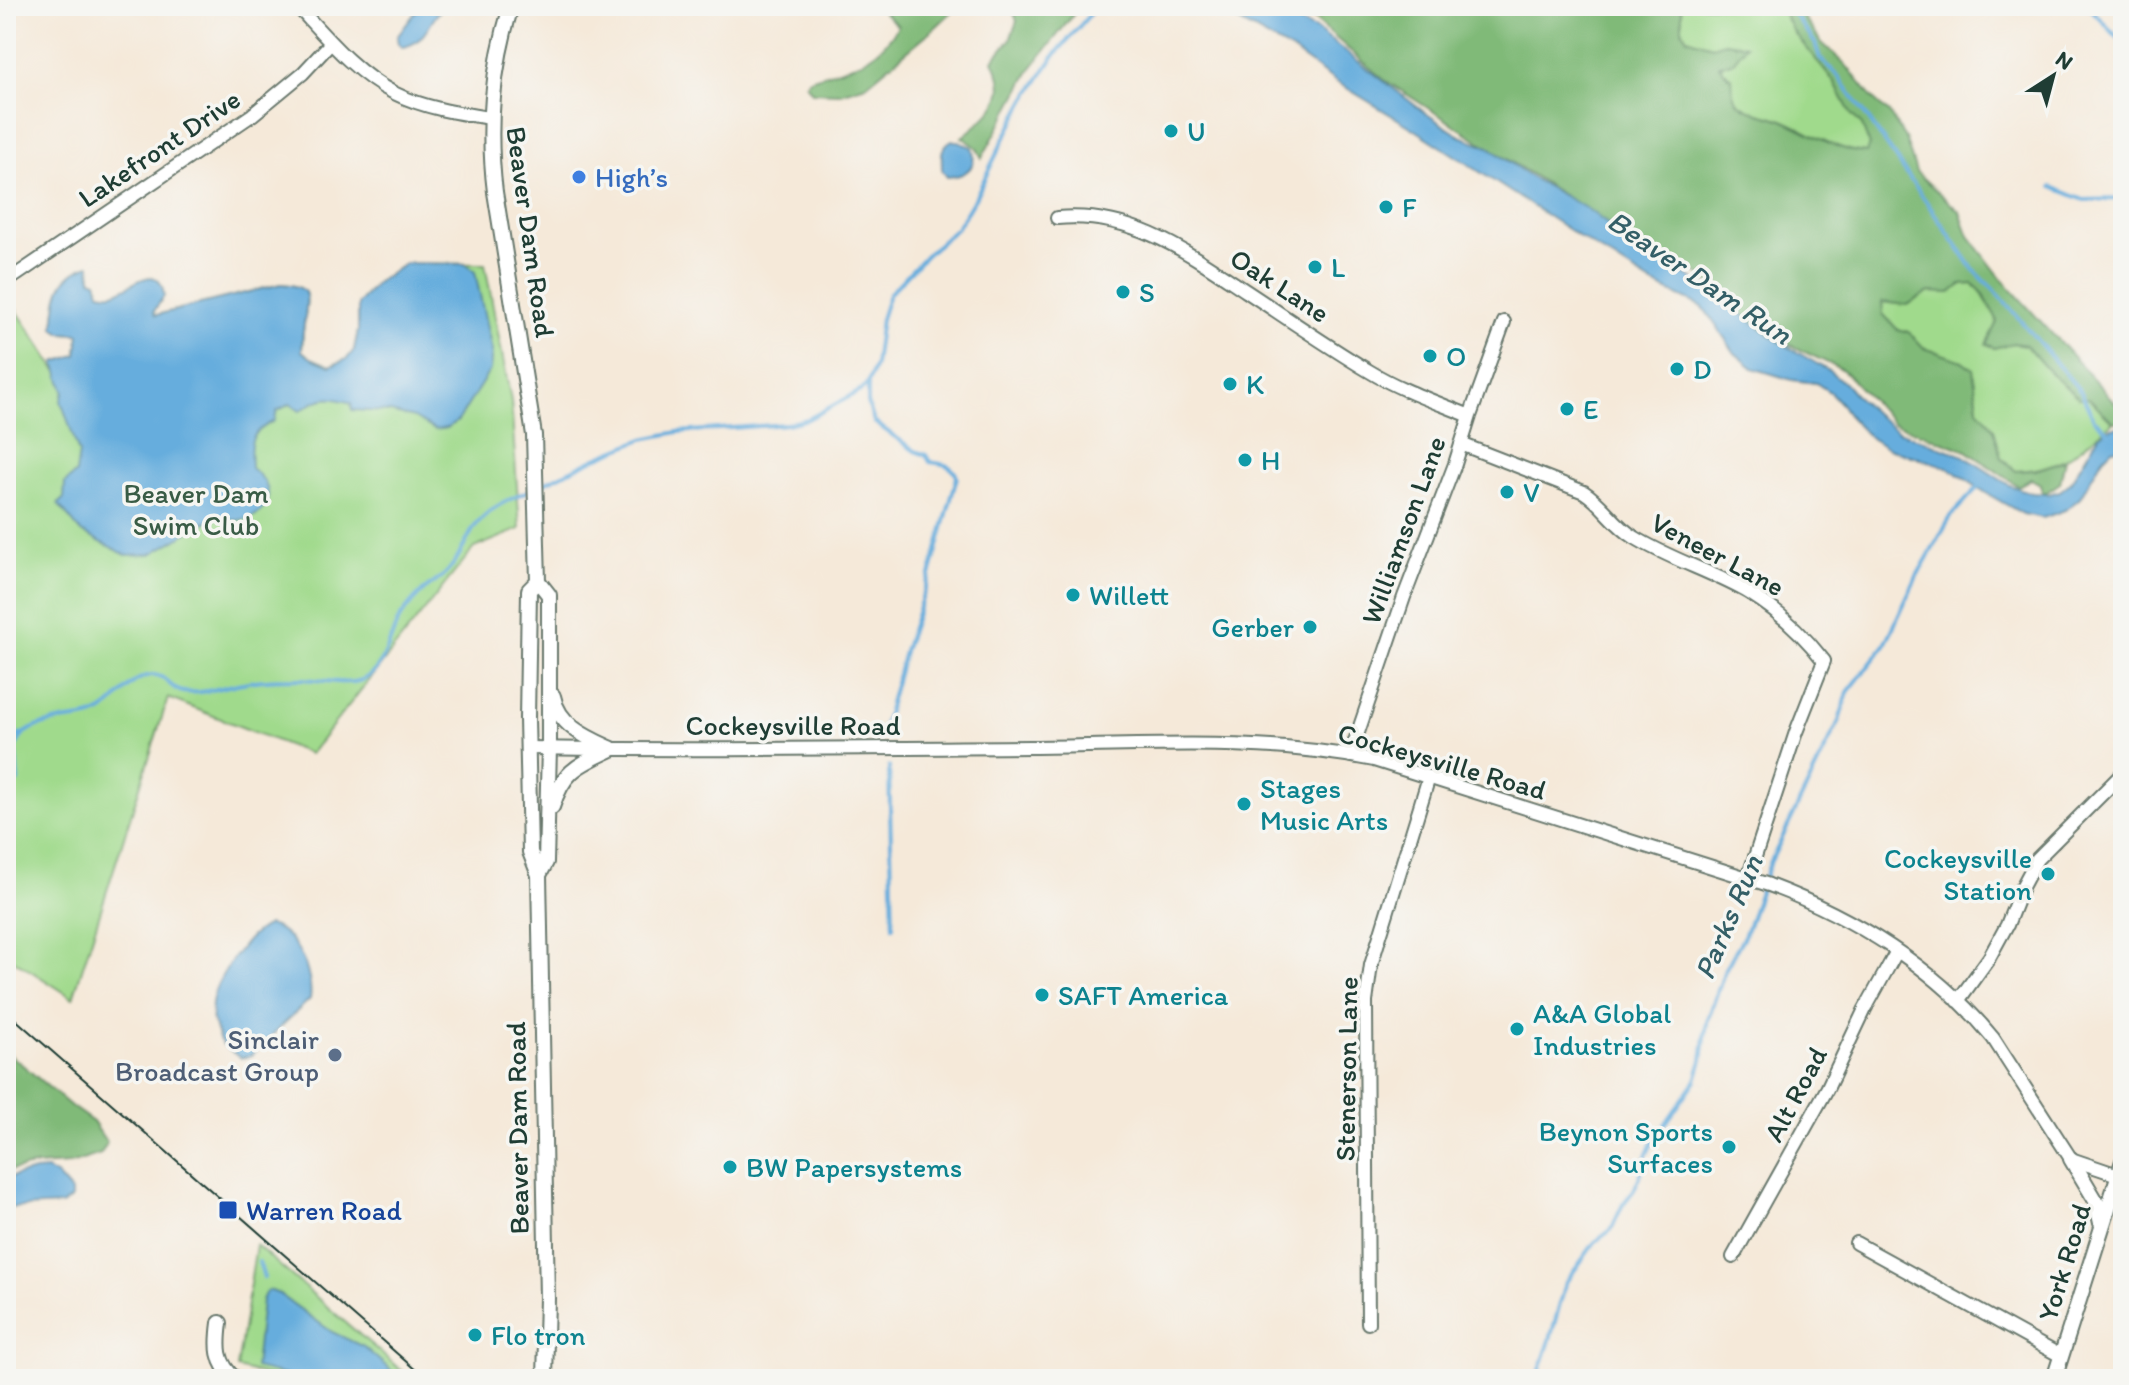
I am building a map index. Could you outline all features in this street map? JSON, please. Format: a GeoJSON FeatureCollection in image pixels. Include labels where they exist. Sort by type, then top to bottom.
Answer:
{"type":"FeatureCollection","features":[{"type":"Feature","properties":{"kind":"main road"},"geometry":{"type":"LineString","coordinates":[[490,118],[498,58],[511,6]]}},
{"type":"Feature","properties":{"kind":"main road","name":"Beaver Dam Road"},"geometry":{"type":"LineString","coordinates":[[490,118],[495,192],[529,395],[536,461],[538,581],[549,595],[546,862],[539,875]]}},
{"type":"Feature","properties":{"kind":"main road","name":"Beaver Dam Road"},"geometry":{"type":"LineString","coordinates":[[538,581],[529,590],[528,748],[530,852],[539,875],[547,1289],[545,1379]]}},
{"type":"Feature","properties":{"kind":"main road"},"geometry":{"type":"LineString","coordinates":[[549,672],[555,707],[562,716],[578,732],[612,749]]}},
{"type":"Feature","properties":{"kind":"main road"},"geometry":{"type":"LineString","coordinates":[[546,826],[558,788],[565,779],[585,763],[612,749]]}},
{"type":"Feature","properties":{"kind":"main road"},"geometry":{"type":"LineString","coordinates":[[2071,1159],[2096,1201],[2101,1229]]}},
{"type":"Feature","properties":{"kind":"main road","name":"York Road"},"geometry":{"type":"LineString","coordinates":[[2054,1379],[2121,1168]]}},
{"type":"Feature","properties":{"kind":"main road"},"geometry":{"type":"LineString","coordinates":[[220,1323],[220,1362],[235,1379]]}},
{"type":"Feature","properties":{"kind":"street","name":"Beaver Dam Road"},"geometry":{"type":"LineString","coordinates":[[297,6],[361,71],[394,93],[430,106],[490,118]]}},
{"type":"Feature","properties":{"kind":"street","name":"Lakefront Drive"},"geometry":{"type":"LineString","coordinates":[[6,282],[252,115],[303,73],[331,43]]}},
{"type":"Feature","properties":{"kind":"street","name":"Oak Lane"},"geometry":{"type":"LineString","coordinates":[[1057,218],[1099,218],[1176,245],[1373,373],[1470,416]]}},
{"type":"Feature","properties":{"kind":"street","name":"Williamson Lane"},"geometry":{"type":"LineString","coordinates":[[1350,756],[1504,322]]}},
{"type":"Feature","properties":{"kind":"street","name":"Veneer Lane"},"geometry":{"type":"LineString","coordinates":[[1461,444],[1584,492],[1634,537],[1749,593],[1776,610],[1803,635],[1824,661],[1796,732],[1759,882]]}},
{"type":"Feature","properties":{"kind":"street","name":"Cockeysville Road"},"geometry":{"type":"LineString","coordinates":[[528,748],[1201,745],[1268,746],[1374,760],[1759,882],[1868,931],[1958,1001],[1993,1038],[2071,1159]]}},
{"type":"Feature","properties":{"kind":"street"},"geometry":{"type":"LineString","coordinates":[[1958,1001],[1989,958],[2037,859],[2123,773]]}},
{"type":"Feature","properties":{"kind":"street","name":"Stenerson Lane"},"geometry":{"type":"LineString","coordinates":[[1368,1323],[1366,1002],[1371,965],[1429,777]]}},
{"type":"Feature","properties":{"kind":"street","name":"Alt Road"},"geometry":{"type":"LineString","coordinates":[[1733,1257],[1827,1089],[1897,951]]}},
{"type":"Feature","properties":{"kind":"street"},"geometry":{"type":"LineString","coordinates":[[2071,1159],[2121,1168]]}},
{"type":"Feature","properties":{"kind":"street"},"geometry":{"type":"LineString","coordinates":[[1856,1243],[2061,1356]]}},
{"type":"Feature","properties":{"kind":"green space"},"geometry":{"type":"Polygon","coordinates":[[[879,6],[958,6],[866,85],[840,93],[812,92],[806,84],[810,79],[860,62],[890,39],[898,26],[879,6]]]}},
{"type":"Feature","properties":{"kind":"green space"},"geometry":{"type":"Polygon","coordinates":[[[1011,6],[1080,6],[1031,69],[982,158],[976,147],[962,137],[990,112],[999,97],[1000,79],[993,60],[1010,40],[1017,21],[1011,6]]]}},
{"type":"Feature","properties":{"kind":"green space"},"geometry":{"type":"Polygon","coordinates":[[[1289,6],[1679,6],[1682,30],[1687,38],[1712,46],[1725,42],[1746,45],[1732,63],[1719,65],[1732,77],[1734,96],[1742,105],[1834,145],[1866,153],[1870,146],[1862,125],[1851,114],[1834,82],[1792,30],[1780,6],[1796,6],[1821,42],[1889,113],[1905,138],[1916,172],[1960,212],[1969,236],[2002,279],[2119,407],[2123,404],[2123,422],[2113,422],[2089,398],[2079,398],[2052,375],[2026,345],[2013,343],[1994,348],[1986,344],[1997,322],[1996,317],[1973,284],[1961,285],[1951,293],[1929,292],[1907,305],[1882,302],[1883,314],[1897,329],[1909,332],[1924,348],[1962,361],[1973,369],[1978,408],[1994,429],[2001,458],[2016,471],[2036,470],[2065,460],[2060,483],[2047,492],[2042,492],[2040,484],[2031,479],[2018,486],[1967,451],[1893,423],[1843,370],[1777,339],[1757,334],[1703,276],[1660,256],[1614,228],[1383,79],[1307,13],[1289,6]]]}},
{"type":"Feature","properties":{"kind":"green space"},"geometry":{"type":"Polygon","coordinates":[[[1679,6],[1780,6],[1792,30],[1834,82],[1851,114],[1862,125],[1870,146],[1866,153],[1834,145],[1738,103],[1727,74],[1718,65],[1725,42],[1712,46],[1687,38],[1682,30],[1679,6]]]}},
{"type":"Feature","properties":{"kind":"green space","name":"Beaver Dam Swim Club"},"geometry":{"type":"Polygon","coordinates":[[[406,263],[485,264],[511,401],[520,529],[474,548],[310,754],[168,698],[73,998],[6,955],[6,306],[11,302],[57,371],[55,362],[77,355],[79,334],[61,333],[54,328],[58,298],[65,281],[79,269],[90,265],[91,279],[97,281],[103,293],[113,293],[150,277],[156,279],[164,296],[154,311],[156,315],[281,284],[297,286],[306,296],[302,351],[330,366],[347,359],[354,350],[358,304],[376,283],[406,263]]]}},
{"type":"Feature","properties":{"kind":"green space"},"geometry":{"type":"Polygon","coordinates":[[[1973,284],[1996,317],[1997,322],[1987,344],[1994,348],[2013,343],[2026,345],[2052,375],[2089,398],[2113,422],[2058,462],[2016,471],[2001,458],[1994,429],[1978,408],[1973,369],[1962,361],[1924,348],[1909,332],[1897,329],[1883,314],[1882,302],[1907,305],[1929,292],[1951,293],[1961,285],[1973,284]]]}},
{"type":"Feature","properties":{"kind":"green space"},"geometry":{"type":"Polygon","coordinates":[[[6,1051],[93,1122],[107,1143],[101,1154],[70,1164],[6,1171],[6,1051]]]}},
{"type":"Feature","properties":{"kind":"green space"},"geometry":{"type":"Polygon","coordinates":[[[256,1245],[411,1379],[280,1379],[237,1368],[256,1245]]]}},
{"type":"Feature","properties":{"kind":"water"},"geometry":{"type":"Polygon","coordinates":[[[420,6],[444,6],[417,41],[402,47],[397,37],[420,6]]]}},
{"type":"Feature","properties":{"kind":"water","name":"Beaver Dam Run"},"geometry":{"type":"Polygon","coordinates":[[[1211,6],[1261,6],[1316,29],[1460,136],[1489,147],[1530,177],[1589,210],[1632,243],[1706,287],[1778,341],[1831,372],[1898,431],[1964,456],[2009,485],[2032,493],[2060,491],[2070,483],[2099,435],[2111,428],[2123,426],[2123,447],[2112,449],[2103,458],[2079,499],[2065,510],[2043,518],[2023,514],[1949,468],[1888,448],[1869,437],[1831,393],[1816,383],[1792,380],[1753,368],[1735,353],[1703,307],[1653,284],[1294,52],[1211,6]]]}},
{"type":"Feature","properties":{"kind":"water"},"geometry":{"type":"Polygon","coordinates":[[[952,140],[972,147],[973,160],[965,173],[947,177],[942,170],[942,153],[952,140]]]}},
{"type":"Feature","properties":{"kind":"water"},"geometry":{"type":"Polygon","coordinates":[[[406,263],[465,264],[475,272],[492,351],[490,370],[458,421],[447,428],[435,430],[414,418],[390,412],[352,410],[351,403],[336,399],[319,400],[300,411],[290,404],[277,411],[274,421],[259,430],[252,439],[251,468],[262,478],[267,489],[268,499],[264,508],[245,519],[219,517],[204,523],[151,554],[126,555],[81,532],[58,504],[64,498],[65,483],[76,473],[79,453],[61,401],[64,391],[55,362],[77,355],[79,334],[61,333],[54,328],[61,289],[79,269],[90,265],[91,279],[97,281],[100,292],[113,293],[143,279],[156,279],[164,296],[154,311],[156,315],[281,284],[297,286],[306,296],[302,351],[330,366],[347,359],[354,350],[358,304],[376,283],[406,263]]]}},
{"type":"Feature","properties":{"kind":"water"},"geometry":{"type":"Polygon","coordinates":[[[268,925],[287,935],[301,954],[309,977],[310,999],[250,1056],[241,1058],[225,1047],[219,1038],[212,1016],[213,998],[240,949],[268,925]]]}},
{"type":"Feature","properties":{"kind":"water"},"geometry":{"type":"Polygon","coordinates":[[[47,1170],[71,1192],[71,1199],[62,1205],[6,1208],[6,1178],[47,1170]]]}},
{"type":"Feature","properties":{"kind":"water"},"geometry":{"type":"Polygon","coordinates":[[[269,1290],[332,1332],[364,1347],[401,1379],[301,1379],[255,1368],[262,1300],[269,1290]]]}},
{"type":"Feature","properties":{"kind":"waterway","name":"Beaver Dam Run"},"geometry":{"type":"LineString","coordinates":[[540,485],[643,439],[678,432],[787,424],[808,419],[862,390],[875,365],[881,319],[889,294],[957,228],[1026,99],[1054,56],[1097,6]]}},
{"type":"Feature","properties":{"kind":"waterway"},"geometry":{"type":"LineString","coordinates":[[1788,6],[1815,43],[1820,58],[1839,77],[1974,270],[2000,296],[2081,392],[2094,419],[2110,433]]}},
{"type":"Feature","properties":{"kind":"waterway"},"geometry":{"type":"LineString","coordinates":[[2088,6],[2123,43]]}},
{"type":"Feature","properties":{"kind":"waterway"},"geometry":{"type":"LineString","coordinates":[[2052,187],[2084,200],[2123,199]]}},
{"type":"Feature","properties":{"kind":"waterway"},"geometry":{"type":"LineString","coordinates":[[868,384],[868,403],[874,422],[915,451],[926,455],[930,462],[950,467],[957,477],[883,729]]}},
{"type":"Feature","properties":{"kind":"waterway","name":"Parks Run"},"geometry":{"type":"LineString","coordinates":[[1537,1379],[1566,1282],[1595,1242],[1611,1230],[1623,1204],[1634,1190],[1652,1143],[1696,1080],[1707,1022],[1725,970],[1745,934],[1770,863],[1839,721],[1848,692],[1885,645],[1917,576],[1952,515],[1980,485]]}},
{"type":"Feature","properties":{"kind":"waterway","name":"Beaver Dam Run"},"geometry":{"type":"LineString","coordinates":[[6,735],[12,738],[45,724],[97,714],[138,680],[152,675],[161,677],[179,691],[191,693],[264,680],[350,682],[364,679],[378,667],[403,614],[421,593],[452,566],[482,518],[532,489]]}},
{"type":"Feature","properties":{"kind":"waterway"},"geometry":{"type":"LineString","coordinates":[[6,783],[18,781],[15,747],[23,735]]}},
{"type":"Feature","properties":{"kind":"waterway"},"geometry":{"type":"LineString","coordinates":[[889,767],[893,927]]}},
{"type":"Feature","properties":{"kind":"waterway"},"geometry":{"type":"LineString","coordinates":[[259,1262],[264,1278]]}},
{"type":"Feature","properties":{"kind":"tram line"},"geometry":{"type":"LineString","coordinates":[[6,1011],[426,1379]]}},
{"type":"Feature","properties":{"kind":"place","name":"U"},"geometry":{"type":"Point","coordinates":[1171,131]}},
{"type":"Feature","properties":{"kind":"place","name":"High’s"},"geometry":{"type":"Point","coordinates":[579,177]}},
{"type":"Feature","properties":{"kind":"place","name":"F"},"geometry":{"type":"Point","coordinates":[1386,207]}},
{"type":"Feature","properties":{"kind":"place","name":"L"},"geometry":{"type":"Point","coordinates":[1315,267]}},
{"type":"Feature","properties":{"kind":"place","name":"S"},"geometry":{"type":"Point","coordinates":[1123,292]}},
{"type":"Feature","properties":{"kind":"place","name":"O"},"geometry":{"type":"Point","coordinates":[1430,356]}},
{"type":"Feature","properties":{"kind":"place","name":"D"},"geometry":{"type":"Point","coordinates":[1677,369]}},
{"type":"Feature","properties":{"kind":"place","name":"K"},"geometry":{"type":"Point","coordinates":[1230,384]}},
{"type":"Feature","properties":{"kind":"place","name":"E"},"geometry":{"type":"Point","coordinates":[1567,409]}},
{"type":"Feature","properties":{"kind":"place","name":"H"},"geometry":{"type":"Point","coordinates":[1245,460]}},
{"type":"Feature","properties":{"kind":"place","name":"V"},"geometry":{"type":"Point","coordinates":[1507,492]}},
{"type":"Feature","properties":{"kind":"place","name":"Willett"},"geometry":{"type":"Point","coordinates":[1073,595]}},
{"type":"Feature","properties":{"kind":"place","name":"Gerber"},"geometry":{"type":"Point","coordinates":[1310,627]}},
{"type":"Feature","properties":{"kind":"place","name":"Stages Music Arts"},"geometry":{"type":"Point","coordinates":[1244,804]}},
{"type":"Feature","properties":{"kind":"place","name":"Cockeysville Station"},"geometry":{"type":"Point","coordinates":[2048,874]}},
{"type":"Feature","properties":{"kind":"place","name":"SAFT America"},"geometry":{"type":"Point","coordinates":[1042,995]}},
{"type":"Feature","properties":{"kind":"place","name":"A&A Global Industries"},"geometry":{"type":"Point","coordinates":[1517,1029]}},
{"type":"Feature","properties":{"kind":"place","name":"Sinclair Broadcast Group"},"geometry":{"type":"Point","coordinates":[335,1055]}},
{"type":"Feature","properties":{"kind":"place","name":"Beynon Sports Surfaces"},"geometry":{"type":"Point","coordinates":[1729,1147]}},
{"type":"Feature","properties":{"kind":"place","name":"BW Papersystems"},"geometry":{"type":"Point","coordinates":[730,1167]}},
{"type":"Feature","properties":{"kind":"place","name":"Warren Road"},"geometry":{"type":"Point","coordinates":[228,1210]}},
{"type":"Feature","properties":{"kind":"place","name":"Flo tron"},"geometry":{"type":"Point","coordinates":[475,1335]}}]}
